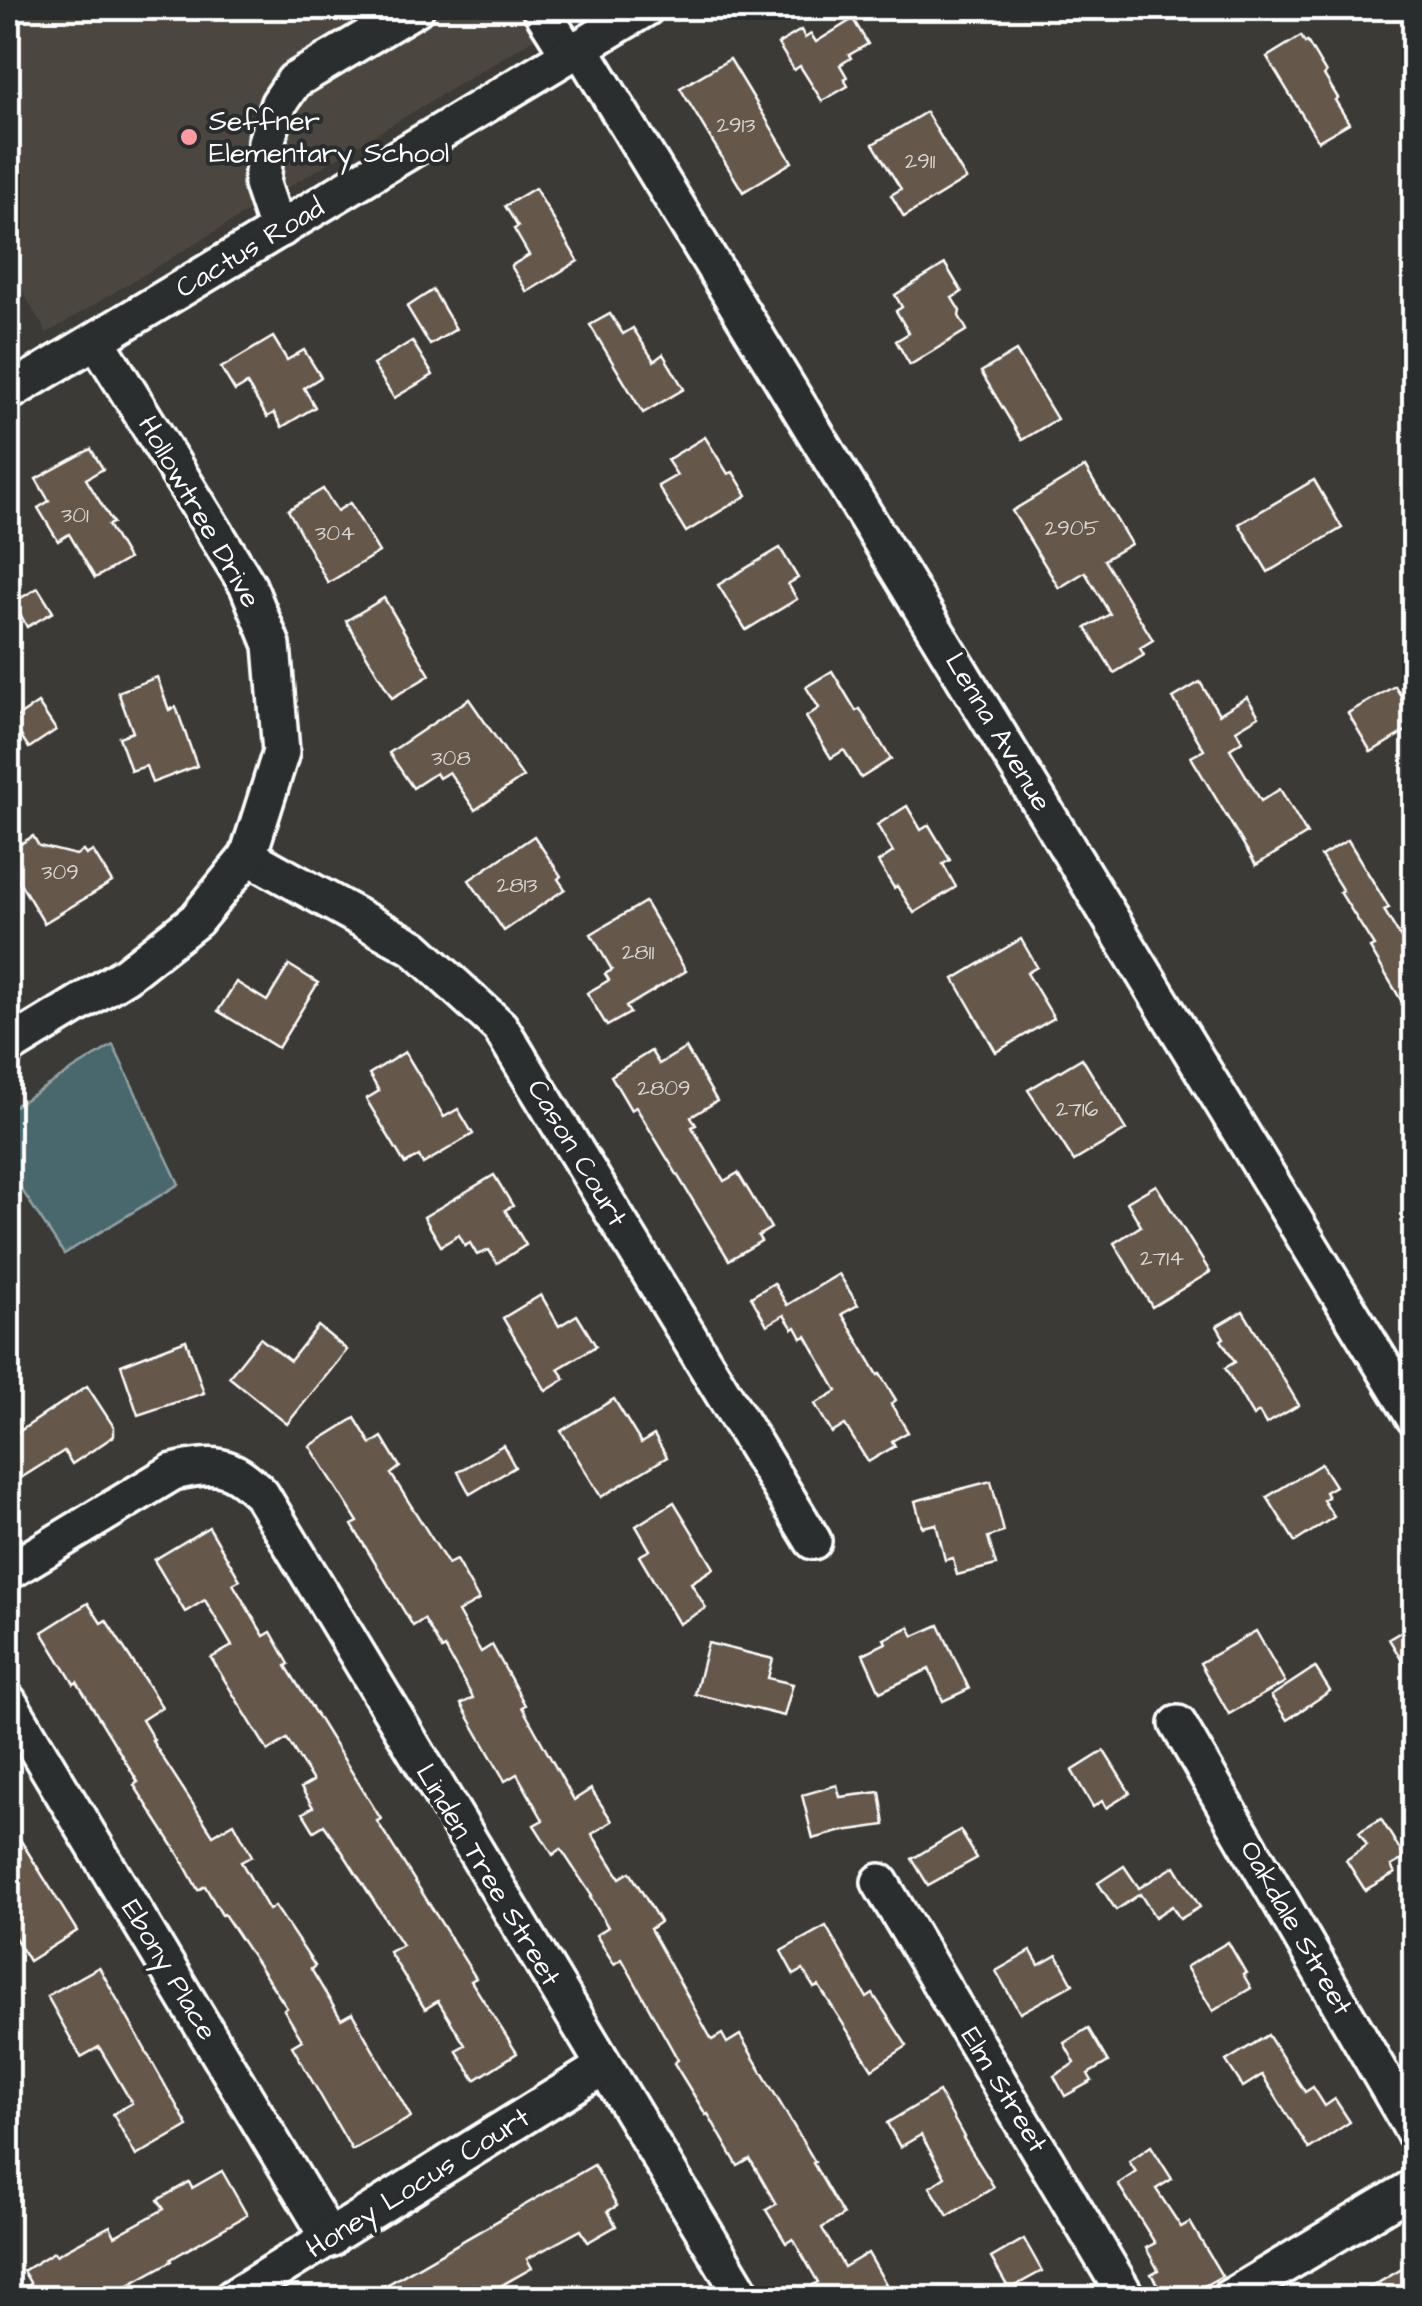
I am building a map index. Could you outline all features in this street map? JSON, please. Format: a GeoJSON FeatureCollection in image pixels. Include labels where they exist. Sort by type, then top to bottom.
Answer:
{"type":"FeatureCollection","features":[{"type":"Feature","properties":{"kind":"street"},"geometry":{"type":"LineString","coordinates":[[281,229],[262,184],[266,142],[278,103],[294,81],[416,8]]}},
{"type":"Feature","properties":{"kind":"street","name":"Lenna Avenue"},"geometry":{"type":"LineString","coordinates":[[540,8],[574,51],[1414,1416]]}},
{"type":"Feature","properties":{"kind":"street","name":"Cactus Road"},"geometry":{"type":"LineString","coordinates":[[8,393],[574,51],[626,13]]}},
{"type":"Feature","properties":{"kind":"street","name":"Hollowtree Drive"},"geometry":{"type":"LineString","coordinates":[[8,1047],[126,975],[196,920],[248,856],[281,752],[272,645],[248,586],[97,341]]}},
{"type":"Feature","properties":{"kind":"street","name":"Cason Court"},"geometry":{"type":"LineString","coordinates":[[248,856],[414,948],[500,1027],[813,1542]]}},
{"type":"Feature","properties":{"kind":"street","name":"Linden Tree Street"},"geometry":{"type":"LineString","coordinates":[[8,1572],[172,1472],[220,1466],[244,1476],[261,1494],[744,2298]]}},
{"type":"Feature","properties":{"kind":"street","name":"Ebony Place"},"geometry":{"type":"LineString","coordinates":[[8,1701],[330,2239]]}},
{"type":"Feature","properties":{"kind":"street","name":"Oakdale Street"},"geometry":{"type":"LineString","coordinates":[[1178,1724],[1414,2132]]}},
{"type":"Feature","properties":{"kind":"street","name":"Elm Street"},"geometry":{"type":"LineString","coordinates":[[880,1882],[1127,2298]]}},
{"type":"Feature","properties":{"kind":"street","name":"Honey Locus Court"},"geometry":{"type":"LineString","coordinates":[[232,2298],[603,2067]]}},
{"type":"Feature","properties":{"kind":"street"},"geometry":{"type":"LineString","coordinates":[[1228,2298],[1414,2188]]}},
{"type":"Feature","properties":{"kind":"shaded area","name":"Seffner Elementary School"},"geometry":{"type":"Polygon","coordinates":[[[8,8],[585,8],[47,333],[8,267],[8,8]]]}},
{"type":"Feature","properties":{"kind":"water"},"geometry":{"type":"Polygon","coordinates":[[[113,1045],[179,1184],[64,1254],[8,1169],[8,1110],[113,1045]]]}},
{"type":"Feature","properties":{"kind":"building"},"geometry":{"type":"Polygon","coordinates":[[[853,19],[868,44],[840,65],[848,86],[822,101],[800,66],[794,70],[778,44],[801,30],[805,38],[811,34],[816,42],[853,19]]]}},
{"type":"Feature","properties":{"kind":"building"},"geometry":{"type":"Polygon","coordinates":[[[1301,36],[1326,73],[1338,98],[1335,100],[1349,123],[1318,141],[1267,57],[1301,36]]]}},
{"type":"Feature","properties":{"kind":"building"},"geometry":{"type":"Polygon","coordinates":[[[730,59],[792,162],[743,192],[680,88],[730,59]]]}},
{"type":"Feature","properties":{"kind":"building"},"geometry":{"type":"Polygon","coordinates":[[[926,112],[966,179],[904,217],[891,195],[901,189],[873,144],[926,112]]]}},
{"type":"Feature","properties":{"kind":"building"},"geometry":{"type":"Polygon","coordinates":[[[535,188],[578,261],[527,292],[511,266],[529,255],[505,206],[535,188]]]}},
{"type":"Feature","properties":{"kind":"building"},"geometry":{"type":"Polygon","coordinates":[[[945,264],[962,292],[952,298],[967,330],[910,365],[896,341],[909,333],[896,311],[902,307],[895,295],[945,264]]]}},
{"type":"Feature","properties":{"kind":"building"},"geometry":{"type":"Polygon","coordinates":[[[433,290],[456,329],[430,345],[407,307],[433,290]]]}},
{"type":"Feature","properties":{"kind":"building"},"geometry":{"type":"Polygon","coordinates":[[[610,314],[623,334],[633,328],[654,361],[663,354],[684,389],[643,413],[590,325],[610,314]]]}},
{"type":"Feature","properties":{"kind":"building"},"geometry":{"type":"Polygon","coordinates":[[[273,337],[287,360],[304,350],[321,377],[304,388],[315,407],[282,427],[274,413],[267,417],[247,384],[235,391],[221,368],[273,337]]]}},
{"type":"Feature","properties":{"kind":"building"},"geometry":{"type":"Polygon","coordinates":[[[412,341],[433,375],[394,398],[373,365],[412,341]]]}},
{"type":"Feature","properties":{"kind":"building"},"geometry":{"type":"Polygon","coordinates":[[[1016,351],[1057,419],[1022,440],[981,372],[1016,351]]]}},
{"type":"Feature","properties":{"kind":"building"},"geometry":{"type":"Polygon","coordinates":[[[705,437],[728,474],[733,472],[747,495],[686,532],[658,486],[677,475],[667,460],[705,437]]]}},
{"type":"Feature","properties":{"kind":"building"},"geometry":{"type":"Polygon","coordinates":[[[91,449],[103,469],[86,479],[113,523],[108,525],[128,559],[95,578],[69,534],[58,541],[38,508],[49,501],[36,479],[91,449]]]}},
{"type":"Feature","properties":{"kind":"building"},"geometry":{"type":"Polygon","coordinates":[[[1085,467],[1131,544],[1104,560],[1153,640],[1140,648],[1144,655],[1114,673],[1086,628],[1110,614],[1085,572],[1059,588],[1012,511],[1085,467]]]}},
{"type":"Feature","properties":{"kind":"building"},"geometry":{"type":"Polygon","coordinates":[[[1314,480],[1342,528],[1268,572],[1239,524],[1314,480]]]}},
{"type":"Feature","properties":{"kind":"building"},"geometry":{"type":"Polygon","coordinates":[[[323,489],[337,511],[350,503],[379,552],[328,583],[288,510],[323,489]]]}},
{"type":"Feature","properties":{"kind":"building"},"geometry":{"type":"Polygon","coordinates":[[[780,548],[798,578],[788,584],[797,599],[746,630],[718,585],[780,548]]]}},
{"type":"Feature","properties":{"kind":"building"},"geometry":{"type":"Polygon","coordinates":[[[38,588],[53,612],[27,627],[14,602],[38,588]]]}},
{"type":"Feature","properties":{"kind":"building"},"geometry":{"type":"Polygon","coordinates":[[[384,598],[430,675],[392,698],[346,621],[384,598]]]}},
{"type":"Feature","properties":{"kind":"building"},"geometry":{"type":"Polygon","coordinates":[[[832,671],[891,759],[861,778],[844,750],[831,758],[806,717],[819,708],[806,687],[832,671]]]}},
{"type":"Feature","properties":{"kind":"building"},"geometry":{"type":"Polygon","coordinates":[[[157,677],[169,710],[176,707],[197,766],[152,783],[146,766],[131,771],[119,737],[133,732],[118,692],[157,677]]]}},
{"type":"Feature","properties":{"kind":"building"},"geometry":{"type":"Polygon","coordinates":[[[1200,682],[1219,714],[1247,697],[1259,716],[1236,730],[1242,741],[1230,749],[1261,801],[1280,789],[1307,834],[1256,865],[1191,757],[1204,750],[1173,698],[1200,682]]]}},
{"type":"Feature","properties":{"kind":"building"},"geometry":{"type":"Polygon","coordinates":[[[1395,686],[1414,718],[1414,726],[1371,752],[1348,713],[1395,686]]]}},
{"type":"Feature","properties":{"kind":"building"},"geometry":{"type":"Polygon","coordinates":[[[469,699],[523,777],[475,810],[449,772],[439,778],[436,773],[413,788],[389,753],[469,699]]]}},
{"type":"Feature","properties":{"kind":"building"},"geometry":{"type":"Polygon","coordinates":[[[38,703],[56,730],[29,748],[11,721],[38,703]]]}},
{"type":"Feature","properties":{"kind":"building"},"geometry":{"type":"Polygon","coordinates":[[[907,806],[921,830],[929,825],[950,860],[943,864],[956,887],[914,913],[878,862],[893,852],[877,825],[907,806]]]}},
{"type":"Feature","properties":{"kind":"building"},"geometry":{"type":"Polygon","coordinates":[[[33,836],[39,846],[76,855],[93,851],[112,882],[44,923],[8,863],[8,852],[33,836]]]}},
{"type":"Feature","properties":{"kind":"building"},"geometry":{"type":"Polygon","coordinates":[[[534,836],[561,876],[558,879],[565,889],[504,931],[469,880],[534,836]]]}},
{"type":"Feature","properties":{"kind":"building"},"geometry":{"type":"Polygon","coordinates":[[[1348,840],[1389,908],[1384,910],[1414,960],[1414,1022],[1321,856],[1348,840]]]}},
{"type":"Feature","properties":{"kind":"building"},"geometry":{"type":"Polygon","coordinates":[[[645,902],[686,971],[626,1007],[630,1013],[607,1026],[587,993],[609,980],[605,974],[612,970],[591,934],[645,902]]]}},
{"type":"Feature","properties":{"kind":"building"},"geometry":{"type":"Polygon","coordinates":[[[1021,939],[1037,967],[1027,973],[1054,1018],[996,1052],[954,979],[1021,939]]]}},
{"type":"Feature","properties":{"kind":"building"},"geometry":{"type":"Polygon","coordinates":[[[289,965],[318,983],[278,1048],[218,1011],[236,982],[267,1001],[289,965]]]}},
{"type":"Feature","properties":{"kind":"building"},"geometry":{"type":"Polygon","coordinates":[[[686,1048],[717,1101],[691,1117],[696,1125],[692,1127],[724,1181],[738,1173],[771,1228],[758,1236],[761,1241],[729,1260],[636,1107],[631,1110],[611,1076],[651,1051],[659,1064],[686,1048]]]}},
{"type":"Feature","properties":{"kind":"building"},"geometry":{"type":"Polygon","coordinates":[[[405,1052],[444,1117],[458,1109],[473,1134],[423,1164],[419,1156],[405,1164],[366,1099],[379,1091],[369,1074],[405,1052]]]}},
{"type":"Feature","properties":{"kind":"building"},"geometry":{"type":"Polygon","coordinates":[[[1082,1058],[1126,1130],[1074,1161],[1028,1090],[1082,1058]]]}},
{"type":"Feature","properties":{"kind":"building"},"geometry":{"type":"Polygon","coordinates":[[[494,1175],[513,1206],[505,1210],[526,1245],[497,1263],[489,1250],[477,1255],[459,1235],[441,1246],[424,1217],[494,1175]]]}},
{"type":"Feature","properties":{"kind":"building"},"geometry":{"type":"Polygon","coordinates":[[[1156,1185],[1210,1272],[1152,1307],[1114,1243],[1141,1226],[1127,1202],[1156,1185]]]}},
{"type":"Feature","properties":{"kind":"building"},"geometry":{"type":"Polygon","coordinates":[[[839,1274],[858,1305],[842,1314],[896,1400],[891,1404],[908,1432],[892,1441],[895,1446],[868,1462],[845,1425],[832,1433],[815,1404],[837,1391],[806,1336],[802,1338],[784,1315],[767,1325],[751,1297],[774,1283],[787,1305],[839,1274]]]}},
{"type":"Feature","properties":{"kind":"building"},"geometry":{"type":"Polygon","coordinates":[[[541,1295],[559,1326],[577,1315],[596,1346],[558,1369],[565,1379],[546,1391],[503,1318],[541,1295]]]}},
{"type":"Feature","properties":{"kind":"building"},"geometry":{"type":"Polygon","coordinates":[[[1243,1311],[1299,1405],[1266,1424],[1259,1412],[1253,1416],[1225,1368],[1235,1362],[1217,1326],[1243,1311]]]}},
{"type":"Feature","properties":{"kind":"building"},"geometry":{"type":"Polygon","coordinates":[[[318,1326],[347,1350],[287,1424],[229,1377],[260,1338],[290,1361],[318,1326]]]}},
{"type":"Feature","properties":{"kind":"building"},"geometry":{"type":"Polygon","coordinates":[[[186,1340],[204,1393],[138,1415],[121,1365],[186,1340]]]}},
{"type":"Feature","properties":{"kind":"building"},"geometry":{"type":"Polygon","coordinates":[[[87,1386],[114,1427],[114,1436],[72,1464],[64,1451],[8,1486],[8,1439],[87,1386]]]}},
{"type":"Feature","properties":{"kind":"building"},"geometry":{"type":"Polygon","coordinates":[[[614,1399],[641,1443],[654,1435],[667,1457],[601,1497],[561,1431],[614,1399]]]}},
{"type":"Feature","properties":{"kind":"building"},"geometry":{"type":"Polygon","coordinates":[[[355,1418],[371,1444],[382,1437],[400,1467],[391,1474],[448,1564],[456,1560],[479,1600],[458,1612],[481,1652],[492,1645],[574,1800],[591,1789],[612,1821],[592,1834],[620,1878],[630,1872],[660,1922],[650,1929],[712,2040],[722,2034],[727,2043],[740,2035],[815,2162],[843,2215],[822,2228],[844,2267],[868,2253],[886,2284],[860,2298],[790,2298],[818,2282],[793,2239],[786,2243],[766,2210],[776,2204],[750,2159],[738,2166],[674,2063],[678,2060],[622,1959],[614,1964],[596,1935],[608,1927],[592,1896],[561,1849],[553,1855],[534,1825],[543,1820],[517,1774],[505,1781],[461,1704],[473,1698],[445,1648],[442,1650],[424,1619],[413,1626],[352,1525],[358,1522],[310,1446],[355,1418]]]}},
{"type":"Feature","properties":{"kind":"building"},"geometry":{"type":"Polygon","coordinates":[[[503,1445],[515,1467],[470,1494],[458,1472],[503,1445]]]}},
{"type":"Feature","properties":{"kind":"building"},"geometry":{"type":"Polygon","coordinates":[[[1321,1464],[1335,1486],[1325,1492],[1328,1497],[1323,1500],[1334,1517],[1295,1542],[1267,1497],[1321,1464]]]}},
{"type":"Feature","properties":{"kind":"building"},"geometry":{"type":"Polygon","coordinates":[[[991,1481],[1004,1532],[988,1537],[996,1565],[957,1575],[953,1558],[945,1560],[936,1524],[922,1527],[915,1501],[991,1481]]]}},
{"type":"Feature","properties":{"kind":"building"},"geometry":{"type":"Polygon","coordinates":[[[674,1502],[714,1568],[691,1583],[706,1608],[679,1624],[639,1556],[650,1550],[636,1526],[674,1502]]]}},
{"type":"Feature","properties":{"kind":"building"},"geometry":{"type":"Polygon","coordinates":[[[209,1527],[240,1580],[233,1584],[264,1636],[271,1632],[289,1664],[286,1666],[476,1978],[471,1981],[517,2053],[475,2080],[456,2050],[465,2045],[438,2001],[425,2009],[389,1952],[402,1945],[338,1845],[324,1825],[314,1831],[303,1813],[313,1807],[301,1788],[313,1781],[287,1739],[268,1751],[211,1658],[232,1646],[205,1600],[185,1612],[154,1560],[209,1527]]]}},
{"type":"Feature","properties":{"kind":"building"},"geometry":{"type":"Polygon","coordinates":[[[88,1603],[101,1623],[106,1620],[162,1707],[142,1720],[152,1741],[213,1835],[234,1823],[252,1856],[241,1862],[269,1910],[275,1906],[315,1966],[311,1969],[341,2019],[352,2013],[411,2117],[352,2150],[292,2046],[302,2040],[284,2010],[287,2008],[205,1886],[198,1890],[134,1785],[138,1782],[42,1632],[88,1603]]]}},
{"type":"Feature","properties":{"kind":"building"},"geometry":{"type":"Polygon","coordinates":[[[1414,1624],[1414,1681],[1389,1639],[1414,1624]]]}},
{"type":"Feature","properties":{"kind":"building"},"geometry":{"type":"Polygon","coordinates":[[[939,1625],[969,1689],[943,1701],[929,1669],[880,1692],[863,1654],[909,1627],[914,1636],[939,1625]]]}},
{"type":"Feature","properties":{"kind":"building"},"geometry":{"type":"Polygon","coordinates":[[[1256,1631],[1285,1682],[1229,1714],[1200,1663],[1256,1631]]]}},
{"type":"Feature","properties":{"kind":"building"},"geometry":{"type":"Polygon","coordinates":[[[708,1643],[773,1659],[768,1678],[793,1684],[784,1716],[695,1694],[708,1643]]]}},
{"type":"Feature","properties":{"kind":"building"},"geometry":{"type":"Polygon","coordinates":[[[1315,1667],[1330,1691],[1287,1720],[1271,1696],[1315,1667]]]}},
{"type":"Feature","properties":{"kind":"building"},"geometry":{"type":"Polygon","coordinates":[[[1104,1751],[1130,1793],[1106,1808],[1102,1801],[1093,1807],[1072,1771],[1104,1751]]]}},
{"type":"Feature","properties":{"kind":"building"},"geometry":{"type":"Polygon","coordinates":[[[837,1785],[840,1797],[880,1792],[885,1825],[813,1839],[802,1795],[837,1785]]]}},
{"type":"Feature","properties":{"kind":"building"},"geometry":{"type":"Polygon","coordinates":[[[1381,1819],[1405,1858],[1391,1866],[1395,1873],[1365,1890],[1346,1860],[1367,1845],[1359,1832],[1381,1819]]]}},
{"type":"Feature","properties":{"kind":"building"},"geometry":{"type":"Polygon","coordinates":[[[8,1820],[77,1931],[29,1961],[8,1926],[8,1820]]]}},
{"type":"Feature","properties":{"kind":"building"},"geometry":{"type":"Polygon","coordinates":[[[960,1830],[977,1858],[928,1885],[912,1859],[960,1830]]]}},
{"type":"Feature","properties":{"kind":"building"},"geometry":{"type":"Polygon","coordinates":[[[1124,1866],[1139,1888],[1175,1866],[1200,1907],[1180,1919],[1172,1906],[1155,1917],[1140,1894],[1116,1910],[1098,1883],[1124,1866]]]}},
{"type":"Feature","properties":{"kind":"building"},"geometry":{"type":"Polygon","coordinates":[[[826,1926],[867,1998],[873,1994],[907,2046],[872,2069],[819,1986],[814,1988],[803,1970],[794,1975],[781,1951],[826,1926]]]}},
{"type":"Feature","properties":{"kind":"building"},"geometry":{"type":"Polygon","coordinates":[[[1228,1942],[1251,1988],[1213,2011],[1186,1967],[1228,1942]]]}},
{"type":"Feature","properties":{"kind":"building"},"geometry":{"type":"Polygon","coordinates":[[[1031,1951],[1039,1965],[1057,1955],[1073,1984],[1020,2013],[996,1971],[1031,1951]]]}},
{"type":"Feature","properties":{"kind":"building"},"geometry":{"type":"Polygon","coordinates":[[[99,1967],[188,2126],[136,2156],[113,2114],[132,2103],[99,2047],[81,2057],[47,1996],[99,1967]]]}},
{"type":"Feature","properties":{"kind":"building"},"geometry":{"type":"Polygon","coordinates":[[[1088,2028],[1108,2062],[1088,2074],[1092,2081],[1065,2096],[1054,2076],[1075,2063],[1064,2043],[1088,2028]]]}},
{"type":"Feature","properties":{"kind":"building"},"geometry":{"type":"Polygon","coordinates":[[[1268,2035],[1305,2092],[1313,2087],[1325,2106],[1335,2099],[1350,2122],[1309,2149],[1262,2075],[1243,2087],[1226,2061],[1268,2035]]]}},
{"type":"Feature","properties":{"kind":"building"},"geometry":{"type":"Polygon","coordinates":[[[939,2092],[994,2187],[948,2216],[930,2187],[945,2177],[921,2135],[900,2147],[887,2123],[939,2092]]]}},
{"type":"Feature","properties":{"kind":"building"},"geometry":{"type":"Polygon","coordinates":[[[1151,2146],[1172,2179],[1156,2189],[1181,2227],[1190,2222],[1222,2276],[1182,2298],[1165,2298],[1151,2274],[1158,2270],[1146,2248],[1155,2243],[1118,2184],[1136,2172],[1129,2161],[1151,2146]]]}},
{"type":"Feature","properties":{"kind":"building"},"geometry":{"type":"Polygon","coordinates":[[[594,2165],[617,2206],[608,2211],[616,2226],[588,2242],[581,2230],[527,2259],[532,2268],[479,2298],[472,2285],[448,2298],[364,2298],[594,2165]]]}},
{"type":"Feature","properties":{"kind":"building"},"geometry":{"type":"Polygon","coordinates":[[[222,2171],[247,2215],[172,2261],[105,2298],[8,2298],[31,2284],[23,2271],[54,2252],[56,2255],[110,2226],[115,2236],[164,2209],[158,2200],[189,2182],[192,2188],[222,2171]]]}},
{"type":"Feature","properties":{"kind":"building"},"geometry":{"type":"Polygon","coordinates":[[[1024,2239],[1042,2271],[1009,2289],[991,2258],[1024,2239]]]}},
{"type":"Feature","properties":{"kind":"building"},"geometry":{"type":"Polygon","coordinates":[[[1414,2262],[1414,2298],[1352,2298],[1414,2262]]]}},
{"type":"Feature","properties":{"kind":"place","name":"Seffner Elementary School"},"geometry":{"type":"Point","coordinates":[189,137]}}]}
